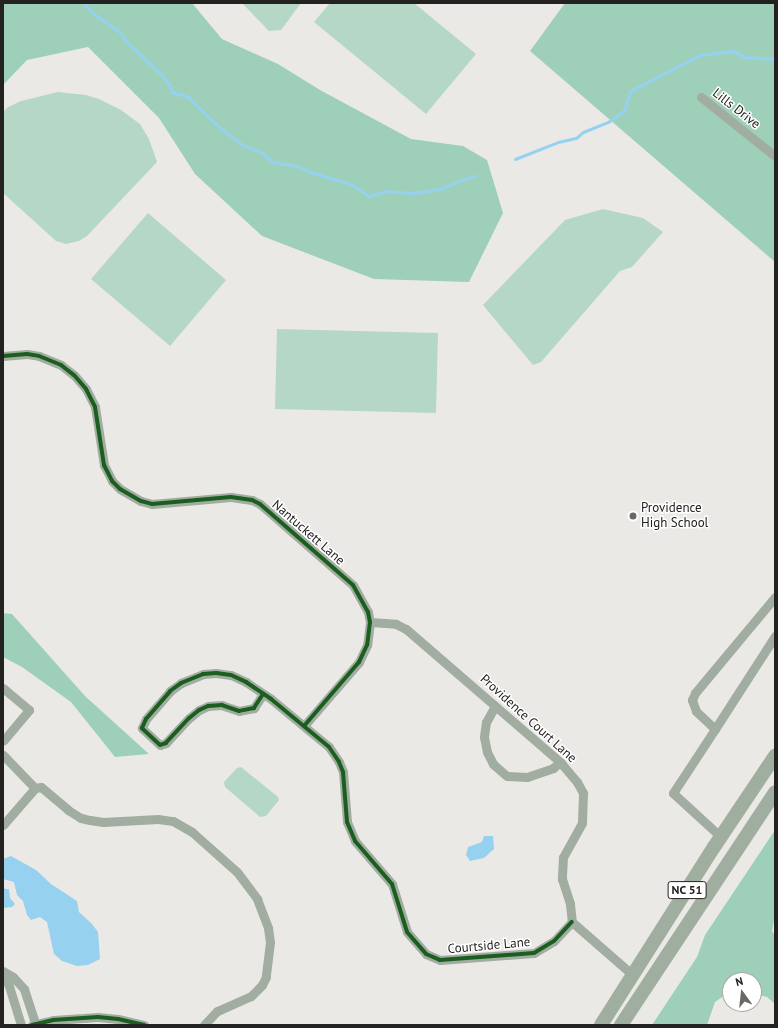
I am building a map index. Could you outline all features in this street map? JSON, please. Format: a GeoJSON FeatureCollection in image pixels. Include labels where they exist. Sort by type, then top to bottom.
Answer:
{"type":"FeatureCollection","features":[{"type":"Feature","properties":{"kind":"main road","name":"NC 51"},"geometry":{"type":"LineString","coordinates":[[601,1025],[775,756]]}},
{"type":"Feature","properties":{"kind":"main road","name":"NC 51"},"geometry":{"type":"LineString","coordinates":[[621,1025],[775,792]]}},
{"type":"Feature","properties":{"kind":"main road"},"geometry":{"type":"LineString","coordinates":[[718,842],[731,859]]}},
{"type":"Feature","properties":{"kind":"street","name":"Lills Drive"},"geometry":{"type":"LineString","coordinates":[[701,97],[775,156]]}},
{"type":"Feature","properties":{"kind":"street","name":"Nantuckett Lane"},"geometry":{"type":"LineString","coordinates":[[3,356],[27,354],[38,356],[61,364],[74,375],[86,389],[95,408],[104,465],[112,481],[120,489],[141,501],[152,504],[231,497],[252,500],[289,528],[353,585],[368,612],[370,622],[367,645],[361,659],[304,726]]}},
{"type":"Feature","properties":{"kind":"street"},"geometry":{"type":"LineString","coordinates":[[715,729],[696,710],[692,700],[693,696],[775,597]]}},
{"type":"Feature","properties":{"kind":"street","name":"Providence Court Lane"},"geometry":{"type":"LineString","coordinates":[[370,622],[396,624],[406,629],[560,762],[577,782],[583,793],[582,823],[563,858],[562,879],[570,904],[572,922]]}},
{"type":"Feature","properties":{"kind":"street"},"geometry":{"type":"LineString","coordinates":[[718,842],[673,793],[775,636]]}},
{"type":"Feature","properties":{"kind":"street","name":"Courtside Lane"},"geometry":{"type":"LineString","coordinates":[[263,694],[254,708],[239,711],[222,705],[208,706],[199,710],[189,718],[166,743],[160,745],[142,728],[146,719],[170,691],[181,683],[203,674],[216,673],[231,675],[246,682],[263,694],[304,726],[329,747],[339,762],[344,772],[347,822],[355,841],[392,884],[407,932],[426,954],[440,960],[534,953],[554,941],[572,922]]}},
{"type":"Feature","properties":{"kind":"street"},"geometry":{"type":"LineString","coordinates":[[3,688],[29,710],[3,741]]}},
{"type":"Feature","properties":{"kind":"street"},"geometry":{"type":"LineString","coordinates":[[495,706],[486,722],[484,736],[487,752],[493,764],[507,776],[527,778],[553,768],[560,762]]}},
{"type":"Feature","properties":{"kind":"street"},"geometry":{"type":"LineString","coordinates":[[3,755],[35,788]]}},
{"type":"Feature","properties":{"kind":"street"},"geometry":{"type":"LineString","coordinates":[[3,825],[35,788],[40,787],[68,810],[81,818],[103,822],[158,819],[173,821],[192,832],[237,872],[257,899],[268,928],[270,942],[266,977],[262,985],[251,996],[217,1011],[204,1025]]}},
{"type":"Feature","properties":{"kind":"street"},"geometry":{"type":"LineString","coordinates":[[572,922],[634,976]]}},
{"type":"Feature","properties":{"kind":"street"},"geometry":{"type":"LineString","coordinates":[[3,971],[13,977],[24,989],[35,1025],[53,1020],[98,1017],[118,1019],[144,1025]]}},
{"type":"Feature","properties":{"kind":"street"},"geometry":{"type":"LineString","coordinates":[[3,974],[9,986],[22,1025]]}},
{"type":"Feature","properties":{"kind":"green space"},"geometry":{"type":"Polygon","coordinates":[[[3,3],[192,3],[222,39],[278,64],[320,90],[411,139],[463,146],[487,160],[503,213],[469,282],[374,279],[262,236],[195,174],[159,118],[88,47],[27,60],[3,85],[3,3]]]}},
{"type":"Feature","properties":{"kind":"green space"},"geometry":{"type":"Polygon","coordinates":[[[242,3],[301,3],[281,30],[269,31],[242,3]]]}},
{"type":"Feature","properties":{"kind":"green space"},"geometry":{"type":"Polygon","coordinates":[[[330,3],[414,3],[476,54],[426,114],[314,22],[330,3]]]}},
{"type":"Feature","properties":{"kind":"green space"},"geometry":{"type":"Polygon","coordinates":[[[565,3],[775,3],[775,262],[530,51],[565,3]]]}},
{"type":"Feature","properties":{"kind":"green space"},"geometry":{"type":"Polygon","coordinates":[[[58,92],[86,95],[99,99],[121,110],[140,124],[149,139],[157,162],[87,236],[79,241],[66,244],[56,241],[3,193],[3,112],[8,107],[21,101],[58,92]]]}},
{"type":"Feature","properties":{"kind":"green space"},"geometry":{"type":"Polygon","coordinates":[[[603,209],[643,218],[663,232],[632,267],[620,271],[541,362],[533,365],[483,305],[565,220],[603,209]]]}},
{"type":"Feature","properties":{"kind":"green space"},"geometry":{"type":"Polygon","coordinates":[[[148,213],[226,280],[170,346],[91,279],[148,213]]]}},
{"type":"Feature","properties":{"kind":"green space"},"geometry":{"type":"Polygon","coordinates":[[[277,329],[438,333],[436,413],[275,409],[277,329]]]}},
{"type":"Feature","properties":{"kind":"green space"},"geometry":{"type":"Polygon","coordinates":[[[3,613],[12,614],[85,696],[149,754],[115,757],[71,702],[22,667],[3,657],[3,613]]]}},
{"type":"Feature","properties":{"kind":"green space"},"geometry":{"type":"Polygon","coordinates":[[[241,767],[278,797],[279,800],[266,816],[260,817],[225,787],[224,782],[237,768],[241,767]]]}},
{"type":"Feature","properties":{"kind":"green space"},"geometry":{"type":"Polygon","coordinates":[[[775,830],[775,914],[772,931],[775,935],[775,1004],[767,997],[762,996],[762,972],[722,972],[722,997],[715,1002],[707,1025],[652,1025],[697,957],[705,935],[775,830]]]}},
{"type":"Feature","properties":{"kind":"water"},"geometry":{"type":"Polygon","coordinates":[[[484,836],[493,836],[494,849],[484,858],[470,861],[466,855],[468,847],[482,842],[484,836]]]}},
{"type":"Feature","properties":{"kind":"water"},"geometry":{"type":"Polygon","coordinates":[[[11,856],[36,870],[51,884],[77,901],[79,912],[98,932],[100,959],[88,965],[77,966],[62,961],[54,954],[47,922],[40,917],[31,920],[27,915],[23,901],[17,895],[14,882],[3,879],[3,859],[11,856]]]}},
{"type":"Feature","properties":{"kind":"water"},"geometry":{"type":"Polygon","coordinates":[[[3,886],[5,889],[9,889],[10,898],[15,904],[12,907],[3,908],[3,886]]]}},
{"type":"Feature","properties":{"kind":"waterway"},"geometry":{"type":"LineString","coordinates":[[84,3],[91,12],[120,32],[126,41],[162,75],[169,84],[172,92],[188,97],[218,126],[241,144],[264,154],[272,162],[297,166],[310,172],[351,184],[369,196],[386,191],[413,193],[441,189],[461,180],[475,176]]}},
{"type":"Feature","properties":{"kind":"waterway"},"geometry":{"type":"LineString","coordinates":[[515,159],[558,142],[576,138],[583,132],[608,122],[624,111],[630,91],[700,55],[733,51],[745,57],[775,59]]}},
{"type":"Feature","properties":{"kind":"cycle path"},"geometry":{"type":"LineString","coordinates":[[3,356],[27,354],[39,356],[61,365],[74,375],[86,389],[95,407],[104,465],[112,481],[120,489],[141,501],[152,504],[231,497],[252,500],[260,504],[353,585],[368,612],[370,622],[367,645],[359,662],[304,726]]}},
{"type":"Feature","properties":{"kind":"cycle path"},"geometry":{"type":"LineString","coordinates":[[263,694],[254,708],[239,711],[222,705],[208,706],[199,710],[189,718],[166,743],[160,745],[142,728],[146,719],[170,691],[181,683],[203,674],[216,673],[231,675],[246,682],[271,699],[329,747],[339,762],[343,772],[347,822],[355,841],[392,884],[407,932],[426,954],[440,960],[534,953],[554,941],[572,922]]}},
{"type":"Feature","properties":{"kind":"cycle path"},"geometry":{"type":"LineString","coordinates":[[32,1025],[53,1020],[98,1017],[118,1019],[144,1025]]}},
{"type":"Feature","properties":{"kind":"place","name":"Providence High School"},"geometry":{"type":"Point","coordinates":[633,516]}}]}
